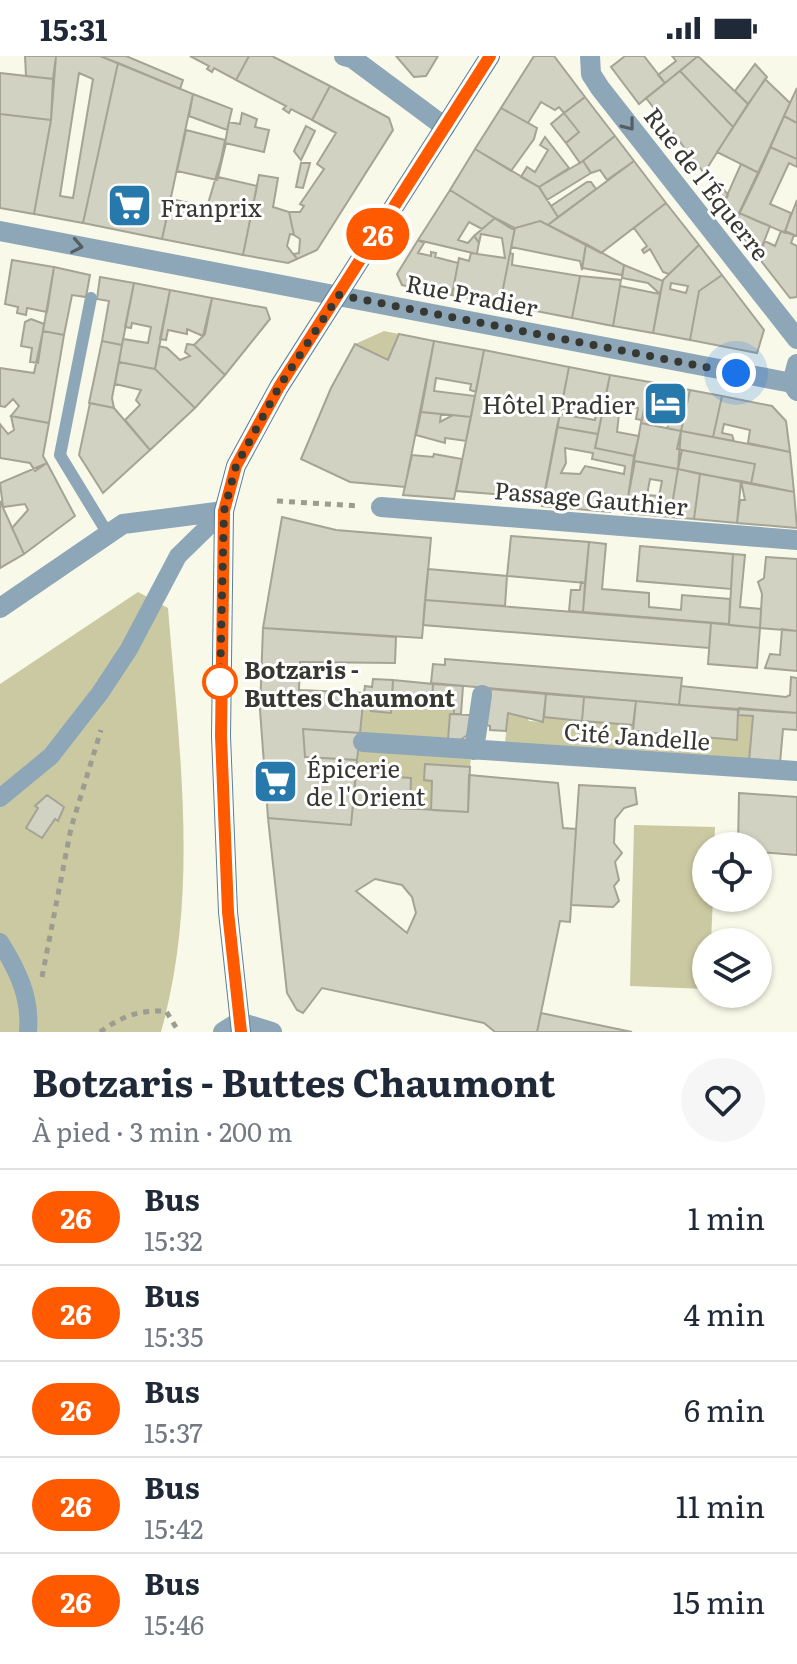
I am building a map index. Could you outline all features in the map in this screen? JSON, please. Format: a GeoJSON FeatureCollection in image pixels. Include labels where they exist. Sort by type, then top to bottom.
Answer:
{"type":"FeatureCollection","features":[{"type":"Feature","properties":{"kind":"main road"},"geometry":{"type":"LineString","coordinates":[[234,1029],[222,750],[224,511],[236,466],[279,387],[490,56]]}},
{"type":"Feature","properties":{"kind":"street","name":"Rue de l'Équerre"},"geometry":{"type":"LineString","coordinates":[[590,56],[591,74],[600,88],[797,339]]}},
{"type":"Feature","properties":{"kind":"street"},"geometry":{"type":"LineString","coordinates":[[349,57],[445,127]]}},
{"type":"Feature","properties":{"kind":"street","name":"Rue Pradier"},"geometry":{"type":"LineString","coordinates":[[0,231],[795,379]]}},
{"type":"Feature","properties":{"kind":"street","name":"Passage Gauthier"},"geometry":{"type":"LineString","coordinates":[[381,507],[797,540]]}},
{"type":"Feature","properties":{"kind":"street"},"geometry":{"type":"LineString","coordinates":[[0,608],[123,524],[224,511]]}},
{"type":"Feature","properties":{"kind":"street"},"geometry":{"type":"LineString","coordinates":[[0,798],[51,756],[100,693],[129,649],[178,556],[224,511]]}},
{"type":"Feature","properties":{"kind":"street"},"geometry":{"type":"LineString","coordinates":[[474,750],[482,695]]}},
{"type":"Feature","properties":{"kind":"street","name":"Cité Jandelle"},"geometry":{"type":"LineString","coordinates":[[363,742],[797,771]]}},
{"type":"Feature","properties":{"kind":"street"},"geometry":{"type":"LineString","coordinates":[[0,942],[20,975],[29,1022]]}},
{"type":"Feature","properties":{"kind":"street"},"geometry":{"type":"LineString","coordinates":[[234,1029],[272,1032]]}},
{"type":"Feature","properties":{"kind":"lane"},"geometry":{"type":"LineString","coordinates":[[91,298],[60,455],[108,534]]}},
{"type":"Feature","properties":{"kind":"path"},"geometry":{"type":"LineString","coordinates":[[277,501],[337,505]]}},
{"type":"Feature","properties":{"kind":"path"},"geometry":{"type":"LineString","coordinates":[[29,1022],[46,967],[71,828],[101,731],[100,693]]}},
{"type":"Feature","properties":{"kind":"path"},"geometry":{"type":"LineString","coordinates":[[100,1032],[130,1013],[145,1010],[166,1011],[177,1029]]}},
{"type":"Feature","properties":{"kind":"shaded area"},"geometry":{"type":"Polygon","coordinates":[[[384,331],[399,334],[388,360],[355,344],[384,331]]]}},
{"type":"Feature","properties":{"kind":"shaded area"},"geometry":{"type":"Polygon","coordinates":[[[138,592],[168,608],[181,767],[183,874],[180,927],[173,980],[161,1032],[0,1032],[0,684],[138,592]]]}},
{"type":"Feature","properties":{"kind":"shaded area"},"geometry":{"type":"Polygon","coordinates":[[[363,700],[372,701],[371,711],[391,713],[392,702],[454,709],[454,714],[450,714],[448,740],[360,734],[363,700]]]}},
{"type":"Feature","properties":{"kind":"shaded area"},"geometry":{"type":"Polygon","coordinates":[[[508,713],[526,715],[529,721],[543,722],[544,717],[633,725],[633,731],[736,740],[738,715],[753,716],[749,761],[505,743],[508,713]]]}},
{"type":"Feature","properties":{"kind":"shaded area"},"geometry":{"type":"Polygon","coordinates":[[[358,750],[471,757],[470,767],[425,764],[424,780],[432,781],[431,810],[410,809],[410,778],[356,774],[358,750]]]}},
{"type":"Feature","properties":{"kind":"shaded area"},"geometry":{"type":"Polygon","coordinates":[[[634,825],[715,827],[715,832],[692,832],[692,912],[712,912],[712,928],[692,928],[692,988],[630,986],[634,825]]]}},
{"type":"Feature","properties":{"kind":"building"},"geometry":{"type":"Polygon","coordinates":[[[25,56],[56,56],[53,79],[26,76],[25,56]]]}},
{"type":"Feature","properties":{"kind":"building"},"geometry":{"type":"Polygon","coordinates":[[[56,56],[100,56],[118,63],[83,223],[34,214],[51,120],[56,56]],[[79,73],[60,196],[73,198],[93,79],[79,73]]]}},
{"type":"Feature","properties":{"kind":"building"},"geometry":{"type":"Polygon","coordinates":[[[100,56],[126,56],[183,80],[180,89],[100,56]]]}},
{"type":"Feature","properties":{"kind":"building"},"geometry":{"type":"Polygon","coordinates":[[[190,56],[249,56],[236,80],[214,68],[212,72],[207,69],[209,66],[190,56]]]}},
{"type":"Feature","properties":{"kind":"building"},"geometry":{"type":"Polygon","coordinates":[[[249,56],[272,56],[330,86],[312,120],[291,109],[289,113],[283,109],[286,106],[236,80],[249,56]]]}},
{"type":"Feature","properties":{"kind":"building"},"geometry":{"type":"Polygon","coordinates":[[[396,56],[438,56],[426,76],[414,77],[396,56]]]}},
{"type":"Feature","properties":{"kind":"building"},"geometry":{"type":"Polygon","coordinates":[[[534,56],[554,56],[585,97],[564,113],[559,107],[555,110],[541,102],[528,123],[501,108],[534,56]]]}},
{"type":"Feature","properties":{"kind":"building"},"geometry":{"type":"Polygon","coordinates":[[[625,56],[644,56],[665,83],[639,104],[611,67],[625,56]]]}},
{"type":"Feature","properties":{"kind":"building"},"geometry":{"type":"Polygon","coordinates":[[[672,56],[698,56],[665,83],[658,75],[676,61],[672,56]]]}},
{"type":"Feature","properties":{"kind":"building"},"geometry":{"type":"Polygon","coordinates":[[[698,56],[748,104],[733,127],[680,71],[698,56]]]}},
{"type":"Feature","properties":{"kind":"building"},"geometry":{"type":"Polygon","coordinates":[[[118,63],[193,94],[162,239],[83,223],[118,63]]]}},
{"type":"Feature","properties":{"kind":"building"},"geometry":{"type":"Polygon","coordinates":[[[755,64],[767,77],[748,104],[735,91],[755,64]]]}},
{"type":"Feature","properties":{"kind":"building"},"geometry":{"type":"Polygon","coordinates":[[[680,71],[733,127],[704,173],[646,98],[680,71]]]}},
{"type":"Feature","properties":{"kind":"building"},"geometry":{"type":"Polygon","coordinates":[[[0,73],[53,79],[51,120],[0,114],[0,73]]]}},
{"type":"Feature","properties":{"kind":"building"},"geometry":{"type":"Polygon","coordinates":[[[765,79],[790,103],[759,173],[717,152],[765,79]]]}},
{"type":"Feature","properties":{"kind":"building"},"geometry":{"type":"Polygon","coordinates":[[[330,86],[389,118],[393,130],[317,250],[297,259],[294,254],[299,253],[300,239],[294,235],[289,212],[300,212],[304,206],[300,204],[324,169],[317,164],[336,133],[312,120],[330,86]]]}},
{"type":"Feature","properties":{"kind":"building"},"geometry":{"type":"Polygon","coordinates":[[[797,88],[797,123],[784,116],[797,88]]]}},
{"type":"Feature","properties":{"kind":"building"},"geometry":{"type":"Polygon","coordinates":[[[193,94],[232,109],[227,130],[189,116],[193,94]]]}},
{"type":"Feature","properties":{"kind":"building"},"geometry":{"type":"Polygon","coordinates":[[[585,97],[615,136],[580,163],[566,143],[579,132],[564,113],[585,97]]]}},
{"type":"Feature","properties":{"kind":"building"},"geometry":{"type":"Polygon","coordinates":[[[501,108],[537,128],[534,139],[511,171],[475,149],[501,108]]]}},
{"type":"Feature","properties":{"kind":"building"},"geometry":{"type":"Polygon","coordinates":[[[242,113],[257,119],[255,127],[269,130],[264,152],[225,143],[229,122],[240,124],[242,113]]]}},
{"type":"Feature","properties":{"kind":"building"},"geometry":{"type":"Polygon","coordinates":[[[564,113],[579,132],[566,143],[551,124],[564,113]]]}},
{"type":"Feature","properties":{"kind":"building"},"geometry":{"type":"Polygon","coordinates":[[[0,114],[51,120],[34,214],[0,208],[0,114]]]}},
{"type":"Feature","properties":{"kind":"building"},"geometry":{"type":"Polygon","coordinates":[[[784,116],[797,123],[797,159],[770,147],[784,116]]]}},
{"type":"Feature","properties":{"kind":"building"},"geometry":{"type":"Polygon","coordinates":[[[306,126],[315,131],[301,160],[294,151],[306,126]]]}},
{"type":"Feature","properties":{"kind":"building"},"geometry":{"type":"Polygon","coordinates":[[[186,130],[225,140],[217,180],[177,171],[186,130]]]}},
{"type":"Feature","properties":{"kind":"building"},"geometry":{"type":"Polygon","coordinates":[[[615,136],[634,161],[607,180],[600,170],[591,173],[583,161],[615,136]]]}},
{"type":"Feature","properties":{"kind":"building"},"geometry":{"type":"Polygon","coordinates":[[[545,137],[569,168],[539,187],[521,177],[527,167],[535,172],[548,150],[540,145],[545,137]]]}},
{"type":"Feature","properties":{"kind":"building"},"geometry":{"type":"Polygon","coordinates":[[[226,143],[218,177],[257,186],[243,255],[162,239],[171,199],[207,207],[226,143]]]}},
{"type":"Feature","properties":{"kind":"building"},"geometry":{"type":"Polygon","coordinates":[[[770,147],[797,159],[797,167],[789,163],[770,204],[791,213],[785,233],[739,213],[770,147]]]}},
{"type":"Feature","properties":{"kind":"building"},"geometry":{"type":"Polygon","coordinates":[[[475,149],[539,187],[558,217],[548,225],[540,221],[512,229],[450,190],[475,149]]]}},
{"type":"Feature","properties":{"kind":"building"},"geometry":{"type":"Polygon","coordinates":[[[583,161],[591,173],[547,200],[539,187],[583,161]]]}},
{"type":"Feature","properties":{"kind":"building"},"geometry":{"type":"Polygon","coordinates":[[[634,161],[666,203],[601,253],[548,225],[634,161]]]}},
{"type":"Feature","properties":{"kind":"building"},"geometry":{"type":"Polygon","coordinates":[[[301,163],[310,163],[303,188],[296,187],[301,163]]]}},
{"type":"Feature","properties":{"kind":"building"},"geometry":{"type":"Polygon","coordinates":[[[741,164],[759,173],[734,225],[721,209],[741,164]]]}},
{"type":"Feature","properties":{"kind":"building"},"geometry":{"type":"Polygon","coordinates":[[[259,175],[278,178],[273,207],[289,212],[294,235],[290,234],[287,246],[297,259],[288,263],[243,255],[259,175]]]}},
{"type":"Feature","properties":{"kind":"building"},"geometry":{"type":"Polygon","coordinates":[[[591,182],[596,189],[558,217],[551,206],[591,182]]]}},
{"type":"Feature","properties":{"kind":"building"},"geometry":{"type":"Polygon","coordinates":[[[719,183],[728,195],[721,209],[708,191],[719,183]]]}},
{"type":"Feature","properties":{"kind":"building"},"geometry":{"type":"Polygon","coordinates":[[[450,190],[495,218],[482,229],[469,222],[458,240],[468,243],[474,236],[479,242],[477,254],[418,240],[450,190]]]}},
{"type":"Feature","properties":{"kind":"building"},"geometry":{"type":"Polygon","coordinates":[[[797,200],[797,236],[785,231],[797,200]]]}},
{"type":"Feature","properties":{"kind":"building"},"geometry":{"type":"Polygon","coordinates":[[[666,203],[699,245],[669,274],[663,272],[650,249],[644,253],[642,250],[647,246],[634,228],[666,203]]]}},
{"type":"Feature","properties":{"kind":"building"},"geometry":{"type":"Polygon","coordinates":[[[739,213],[770,226],[758,257],[734,225],[739,213]]]}},
{"type":"Feature","properties":{"kind":"building"},"geometry":{"type":"Polygon","coordinates":[[[495,218],[515,228],[500,304],[452,295],[459,258],[469,261],[471,253],[505,258],[502,238],[481,234],[479,243],[474,236],[495,218]]]}},
{"type":"Feature","properties":{"kind":"building"},"geometry":{"type":"Polygon","coordinates":[[[540,221],[586,244],[582,270],[580,261],[511,247],[515,228],[540,221]]]}},
{"type":"Feature","properties":{"kind":"building"},"geometry":{"type":"Polygon","coordinates":[[[781,231],[794,235],[791,243],[797,246],[797,297],[790,298],[758,257],[765,241],[775,246],[781,231]]]}},
{"type":"Feature","properties":{"kind":"building"},"geometry":{"type":"Polygon","coordinates":[[[418,240],[424,243],[418,253],[431,256],[431,252],[436,253],[435,257],[458,263],[452,295],[402,285],[397,274],[418,240]]]}},
{"type":"Feature","properties":{"kind":"building"},"geometry":{"type":"Polygon","coordinates":[[[586,244],[624,265],[622,275],[582,268],[586,244]]]}},
{"type":"Feature","properties":{"kind":"building"},"geometry":{"type":"Polygon","coordinates":[[[699,245],[722,275],[699,291],[690,340],[653,333],[663,280],[699,245]],[[671,283],[670,289],[686,293],[688,286],[671,283]]]}},
{"type":"Feature","properties":{"kind":"building"},"geometry":{"type":"Polygon","coordinates":[[[510,253],[513,254],[512,265],[580,276],[572,318],[500,304],[510,253]]]}},
{"type":"Feature","properties":{"kind":"building"},"geometry":{"type":"Polygon","coordinates":[[[12,260],[54,267],[47,312],[27,308],[26,315],[17,313],[18,307],[5,304],[12,260]]]}},
{"type":"Feature","properties":{"kind":"building"},"geometry":{"type":"Polygon","coordinates":[[[624,265],[663,281],[660,294],[648,283],[622,278],[624,265]]]}},
{"type":"Feature","properties":{"kind":"building"},"geometry":{"type":"Polygon","coordinates":[[[54,267],[90,275],[86,297],[72,295],[64,335],[43,331],[54,267]]]}},
{"type":"Feature","properties":{"kind":"building"},"geometry":{"type":"Polygon","coordinates":[[[722,275],[764,330],[757,353],[690,340],[699,291],[722,275]]]}},
{"type":"Feature","properties":{"kind":"building"},"geometry":{"type":"Polygon","coordinates":[[[580,276],[621,280],[613,326],[572,318],[580,276]]]}},
{"type":"Feature","properties":{"kind":"building"},"geometry":{"type":"Polygon","coordinates":[[[100,277],[134,283],[122,345],[102,341],[109,301],[97,299],[100,277]]]}},
{"type":"Feature","properties":{"kind":"building"},"geometry":{"type":"Polygon","coordinates":[[[134,283],[170,290],[155,369],[119,362],[123,339],[148,343],[151,327],[132,323],[131,328],[125,327],[134,283]]]}},
{"type":"Feature","properties":{"kind":"building"},"geometry":{"type":"Polygon","coordinates":[[[620,286],[660,294],[653,333],[613,326],[620,286]]]}},
{"type":"Feature","properties":{"kind":"building"},"geometry":{"type":"Polygon","coordinates":[[[170,290],[212,298],[203,336],[187,329],[187,334],[168,330],[166,340],[160,339],[170,290]]]}},
{"type":"Feature","properties":{"kind":"building"},"geometry":{"type":"Polygon","coordinates":[[[212,298],[266,308],[270,319],[225,375],[194,345],[205,334],[212,298]]]}},
{"type":"Feature","properties":{"kind":"building"},"geometry":{"type":"Polygon","coordinates":[[[31,319],[44,324],[38,363],[30,362],[32,348],[21,346],[25,322],[31,319]]]}},
{"type":"Feature","properties":{"kind":"building"},"geometry":{"type":"Polygon","coordinates":[[[43,331],[64,335],[49,423],[11,416],[19,406],[13,399],[5,407],[0,406],[0,368],[34,373],[43,331]]]}},
{"type":"Feature","properties":{"kind":"building"},"geometry":{"type":"Polygon","coordinates":[[[399,334],[434,341],[405,487],[350,482],[301,459],[331,388],[355,344],[388,360],[399,334]]]}},
{"type":"Feature","properties":{"kind":"building"},"geometry":{"type":"Polygon","coordinates":[[[102,341],[122,345],[112,398],[114,408],[89,403],[102,341]]]}},
{"type":"Feature","properties":{"kind":"building"},"geometry":{"type":"Polygon","coordinates":[[[434,341],[484,350],[476,392],[470,390],[471,384],[436,378],[434,391],[475,396],[471,417],[421,412],[434,341]]]}},
{"type":"Feature","properties":{"kind":"building"},"geometry":{"type":"Polygon","coordinates":[[[187,344],[194,345],[225,375],[195,408],[155,369],[159,346],[167,348],[180,360],[190,356],[185,352],[187,344]]]}},
{"type":"Feature","properties":{"kind":"building"},"geometry":{"type":"Polygon","coordinates":[[[484,350],[569,367],[544,498],[456,491],[484,350]]]}},
{"type":"Feature","properties":{"kind":"building"},"geometry":{"type":"Polygon","coordinates":[[[119,362],[155,369],[195,408],[150,450],[125,420],[140,405],[136,400],[141,390],[115,384],[119,362]]]}},
{"type":"Feature","properties":{"kind":"building"},"geometry":{"type":"Polygon","coordinates":[[[569,367],[610,375],[598,434],[557,427],[560,414],[595,420],[596,413],[561,408],[569,367]]]}},
{"type":"Feature","properties":{"kind":"building"},"geometry":{"type":"Polygon","coordinates":[[[610,375],[650,382],[642,420],[636,419],[638,408],[620,405],[617,432],[639,436],[634,456],[595,448],[610,375]]]}},
{"type":"Feature","properties":{"kind":"building","name":"Hôtel Pradier"},"geometry":{"type":"Polygon","coordinates":[[[650,382],[690,390],[681,431],[667,428],[672,419],[652,415],[650,425],[641,423],[650,382]]]}},
{"type":"Feature","properties":{"kind":"building"},"geometry":{"type":"Polygon","coordinates":[[[690,390],[722,396],[713,437],[681,431],[690,390]]]}},
{"type":"Feature","properties":{"kind":"building"},"geometry":{"type":"Polygon","coordinates":[[[722,396],[772,406],[786,421],[790,452],[748,443],[750,430],[724,424],[722,433],[732,435],[734,441],[713,437],[722,396]]]}},
{"type":"Feature","properties":{"kind":"building"},"geometry":{"type":"Polygon","coordinates":[[[90,403],[114,408],[150,450],[103,493],[79,455],[90,403]]]}},
{"type":"Feature","properties":{"kind":"building"},"geometry":{"type":"Polygon","coordinates":[[[421,412],[441,414],[440,422],[453,415],[471,417],[466,441],[445,438],[445,443],[416,435],[421,412]]]}},
{"type":"Feature","properties":{"kind":"building"},"geometry":{"type":"Polygon","coordinates":[[[11,416],[49,423],[43,456],[47,463],[35,471],[30,463],[0,458],[0,424],[8,434],[14,430],[11,416]]]}},
{"type":"Feature","properties":{"kind":"building"},"geometry":{"type":"Polygon","coordinates":[[[641,423],[681,431],[678,469],[634,461],[641,423]]]}},
{"type":"Feature","properties":{"kind":"building"},"geometry":{"type":"Polygon","coordinates":[[[557,427],[598,434],[595,448],[634,456],[628,498],[612,495],[610,512],[542,506],[557,427]],[[565,448],[566,463],[561,473],[580,474],[585,466],[624,474],[625,466],[592,459],[593,453],[565,448]]]}},
{"type":"Feature","properties":{"kind":"building"},"geometry":{"type":"Polygon","coordinates":[[[681,431],[790,452],[794,492],[751,484],[755,464],[677,449],[681,431]]]}},
{"type":"Feature","properties":{"kind":"building"},"geometry":{"type":"Polygon","coordinates":[[[682,450],[755,464],[751,484],[678,469],[682,450]]]}},
{"type":"Feature","properties":{"kind":"building"},"geometry":{"type":"Polygon","coordinates":[[[434,454],[462,459],[454,499],[403,495],[412,455],[433,457],[434,454]]]}},
{"type":"Feature","properties":{"kind":"building"},"geometry":{"type":"Polygon","coordinates":[[[635,461],[678,469],[670,517],[625,513],[635,461]],[[650,479],[647,495],[659,496],[662,481],[650,479]]]}},
{"type":"Feature","properties":{"kind":"building"},"geometry":{"type":"Polygon","coordinates":[[[47,463],[75,516],[24,554],[12,528],[28,510],[25,504],[3,507],[0,483],[47,463]]]}},
{"type":"Feature","properties":{"kind":"building"},"geometry":{"type":"Polygon","coordinates":[[[678,469],[700,474],[694,519],[670,517],[678,469]]]}},
{"type":"Feature","properties":{"kind":"building"},"geometry":{"type":"Polygon","coordinates":[[[700,474],[741,481],[737,523],[694,519],[700,474]]]}},
{"type":"Feature","properties":{"kind":"building"},"geometry":{"type":"Polygon","coordinates":[[[741,481],[794,492],[797,528],[737,523],[740,500],[745,500],[741,481]]]}},
{"type":"Feature","properties":{"kind":"building"},"geometry":{"type":"Polygon","coordinates":[[[0,501],[24,554],[0,568],[0,501]]]}},
{"type":"Feature","properties":{"kind":"building"},"geometry":{"type":"Polygon","coordinates":[[[282,517],[336,530],[431,538],[422,638],[263,628],[282,517]]]}},
{"type":"Feature","properties":{"kind":"building"},"geometry":{"type":"Polygon","coordinates":[[[511,536],[589,542],[585,583],[507,576],[511,536]]]}},
{"type":"Feature","properties":{"kind":"building"},"geometry":{"type":"Polygon","coordinates":[[[589,542],[606,544],[602,589],[649,593],[649,607],[681,610],[682,595],[730,599],[729,624],[583,612],[589,542]]]}},
{"type":"Feature","properties":{"kind":"building"},"geometry":{"type":"Polygon","coordinates":[[[640,546],[733,554],[731,589],[637,581],[640,546]]]}},
{"type":"Feature","properties":{"kind":"building"},"geometry":{"type":"Polygon","coordinates":[[[733,554],[745,555],[740,607],[761,609],[760,628],[729,625],[733,554]]]}},
{"type":"Feature","properties":{"kind":"building"},"geometry":{"type":"Polygon","coordinates":[[[766,557],[797,559],[797,631],[760,628],[762,594],[758,582],[764,578],[766,557]]]}},
{"type":"Feature","properties":{"kind":"building"},"geometry":{"type":"Polygon","coordinates":[[[428,569],[507,576],[505,606],[425,600],[428,569]]]}},
{"type":"Feature","properties":{"kind":"building"},"geometry":{"type":"Polygon","coordinates":[[[581,582],[585,583],[583,612],[569,611],[571,590],[580,590],[581,582]]]}},
{"type":"Feature","properties":{"kind":"building"},"geometry":{"type":"Polygon","coordinates":[[[425,600],[711,623],[709,648],[423,625],[425,600]]]}},
{"type":"Feature","properties":{"kind":"building"},"geometry":{"type":"Polygon","coordinates":[[[711,623],[760,628],[757,668],[708,664],[711,623]]]}},
{"type":"Feature","properties":{"kind":"building"},"geometry":{"type":"Polygon","coordinates":[[[263,628],[396,637],[395,663],[300,662],[299,690],[364,693],[360,733],[303,729],[305,757],[357,760],[351,825],[268,818],[260,710],[263,628]]]}},
{"type":"Feature","properties":{"kind":"building"},"geometry":{"type":"Polygon","coordinates":[[[782,629],[797,631],[797,671],[765,668],[770,654],[780,655],[782,629]]]}},
{"type":"Feature","properties":{"kind":"building"},"geometry":{"type":"Polygon","coordinates":[[[445,659],[682,678],[679,705],[431,683],[433,664],[445,665],[445,659]]]}},
{"type":"Feature","properties":{"kind":"building"},"geometry":{"type":"Polygon","coordinates":[[[791,677],[797,678],[797,713],[679,705],[681,686],[786,697],[790,695],[791,677]]]}},
{"type":"Feature","properties":{"kind":"building"},"geometry":{"type":"Polygon","coordinates":[[[373,679],[393,680],[391,713],[371,711],[372,701],[363,700],[365,686],[372,687],[373,679]]]}},
{"type":"Feature","properties":{"kind":"building"},"geometry":{"type":"Polygon","coordinates":[[[393,680],[433,684],[432,706],[392,702],[393,680]]]}},
{"type":"Feature","properties":{"kind":"building"},"geometry":{"type":"Polygon","coordinates":[[[433,684],[463,686],[461,714],[454,714],[454,709],[432,706],[433,684]]]}},
{"type":"Feature","properties":{"kind":"building"},"geometry":{"type":"Polygon","coordinates":[[[491,689],[546,694],[543,722],[508,713],[506,731],[490,730],[490,726],[486,725],[491,689]]]}},
{"type":"Feature","properties":{"kind":"building"},"geometry":{"type":"Polygon","coordinates":[[[546,694],[584,697],[582,721],[544,717],[546,694]]]}},
{"type":"Feature","properties":{"kind":"building"},"geometry":{"type":"Polygon","coordinates":[[[584,697],[636,701],[633,725],[582,721],[584,697]]]}},
{"type":"Feature","properties":{"kind":"building"},"geometry":{"type":"Polygon","coordinates":[[[636,701],[738,710],[737,740],[633,731],[636,701]]]}},
{"type":"Feature","properties":{"kind":"building"},"geometry":{"type":"Polygon","coordinates":[[[739,708],[797,713],[797,730],[783,729],[780,763],[749,761],[753,716],[738,715],[739,708]]]}},
{"type":"Feature","properties":{"kind":"building"},"geometry":{"type":"Polygon","coordinates":[[[450,714],[472,715],[470,733],[459,741],[448,740],[450,714]]]}},
{"type":"Feature","properties":{"kind":"building"},"geometry":{"type":"Polygon","coordinates":[[[303,729],[360,733],[357,760],[305,757],[303,729]]]}},
{"type":"Feature","properties":{"kind":"building"},"geometry":{"type":"Polygon","coordinates":[[[425,764],[470,767],[468,812],[431,810],[432,781],[424,780],[425,764]]]}},
{"type":"Feature","properties":{"kind":"building"},"geometry":{"type":"Polygon","coordinates":[[[356,774],[411,778],[410,809],[353,805],[356,774]]]}},
{"type":"Feature","properties":{"kind":"building"},"geometry":{"type":"Polygon","coordinates":[[[469,775],[558,783],[563,828],[576,829],[570,922],[560,921],[537,1032],[495,1032],[484,1023],[322,988],[303,1013],[297,1010],[287,993],[268,818],[351,825],[353,805],[468,812],[469,775]],[[375,879],[356,891],[407,933],[416,913],[412,897],[402,885],[375,879]]]}},
{"type":"Feature","properties":{"kind":"building"},"geometry":{"type":"Polygon","coordinates":[[[579,785],[635,788],[637,804],[624,808],[615,819],[614,843],[622,853],[615,862],[619,880],[614,886],[619,901],[613,907],[571,905],[579,785]]]}},
{"type":"Feature","properties":{"kind":"building"},"geometry":{"type":"Polygon","coordinates":[[[739,793],[797,797],[797,855],[772,853],[772,832],[738,832],[739,793]]]}},
{"type":"Feature","properties":{"kind":"building"},"geometry":{"type":"Polygon","coordinates":[[[47,795],[64,807],[58,821],[55,819],[42,838],[26,828],[38,808],[35,806],[47,795]]]}},
{"type":"Feature","properties":{"kind":"building"},"geometry":{"type":"Polygon","coordinates":[[[541,1013],[632,1032],[537,1032],[541,1013]]]}},
{"type":"Feature","properties":{"kind":"bus line","name":"26"},"geometry":{"type":"LineString","coordinates":[[241,1032],[228,912],[221,736],[224,511],[236,466],[279,387],[490,56]]}},
{"type":"Feature","properties":{"kind":"place","name":"Franprix"},"geometry":{"type":"Point","coordinates":[129,206]}},
{"type":"Feature","properties":{"kind":"place","name":"Hôtel Pradier"},"geometry":{"type":"Point","coordinates":[666,403]}},
{"type":"Feature","properties":{"kind":"place","name":"Botzaris - Buttes Chaumont"},"geometry":{"type":"Point","coordinates":[220,682]}},
{"type":"Feature","properties":{"kind":"place","name":"Épicerie de l'Orient"},"geometry":{"type":"Point","coordinates":[275,781]}},
{"type":"Feature","properties":{"kind":"route"},"geometry":{"type":"LineString","coordinates":[[220,682],[224,511],[236,466],[279,387],[339,295],[736,373]]}}]}
